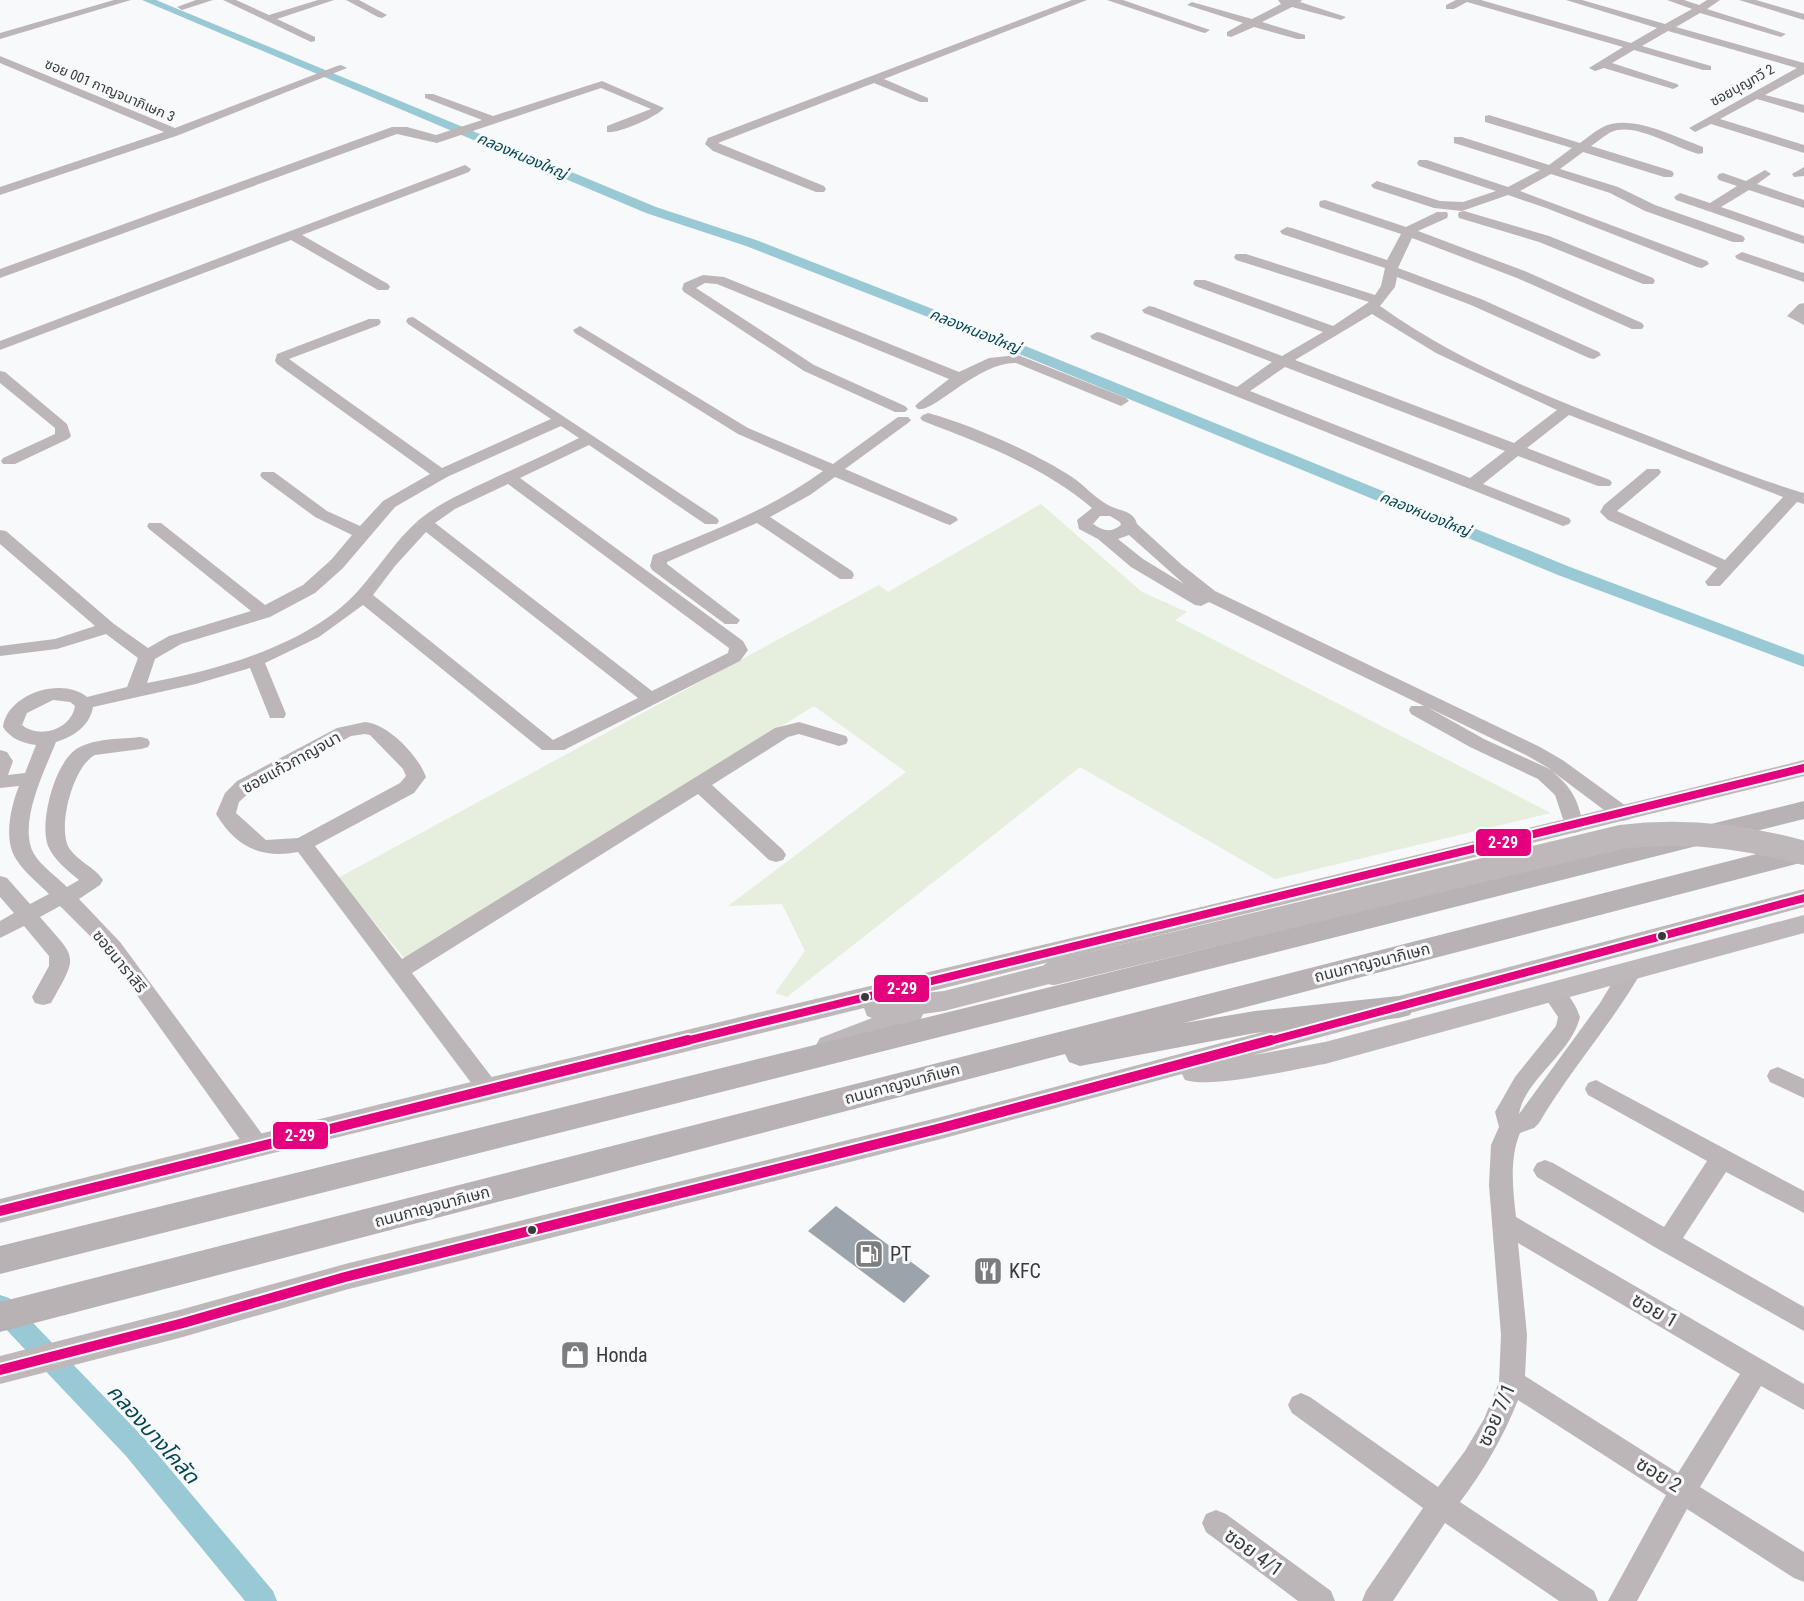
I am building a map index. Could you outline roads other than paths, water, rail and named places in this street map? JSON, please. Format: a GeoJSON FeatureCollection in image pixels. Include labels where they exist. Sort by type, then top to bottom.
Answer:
{"type":"FeatureCollection","features":[{"type":"Feature","properties":{"kind":"highway"},"geometry":{"type":"LineString","coordinates":[[0,1260],[1804,810]]}},
{"type":"Feature","properties":{"kind":"highway","name":"ถนนกาญจนาภิเษก"},"geometry":{"type":"LineString","coordinates":[[0,1317],[148,1281],[948,1071],[1804,852]]}},
{"type":"Feature","properties":{"kind":"highway"},"geometry":{"type":"LineString","coordinates":[[948,1071],[1036,1062],[1255,1022],[1399,1007]]}},
{"type":"Feature","properties":{"kind":"main road"},"geometry":{"type":"LineString","coordinates":[[0,1211],[257,1145],[759,1025],[1804,768]]}},
{"type":"Feature","properties":{"kind":"main road"},"geometry":{"type":"LineString","coordinates":[[772,1068],[944,1001],[1621,837],[1650,832],[1693,832],[1756,840],[1804,852]]}},
{"type":"Feature","properties":{"kind":"main road"},"geometry":{"type":"LineString","coordinates":[[0,1370],[183,1323],[345,1277],[941,1128],[1804,897]]}},
{"type":"Feature","properties":{"kind":"main road"},"geometry":{"type":"LineString","coordinates":[[1126,1079],[1247,1067],[1325,1053],[1804,924]]}},
{"type":"Feature","properties":{"kind":"main road"},"geometry":{"type":"LineString","coordinates":[[1763,934],[1804,930]]}},
{"type":"Feature","properties":{"kind":"main road"},"geometry":{"type":"LineString","coordinates":[[759,1025],[944,1001]]}},
{"type":"Feature","properties":{"kind":"street"},"geometry":{"type":"LineString","coordinates":[[182,7],[208,0]]}},
{"type":"Feature","properties":{"kind":"street"},"geometry":{"type":"LineString","coordinates":[[228,0],[311,39]]}},
{"type":"Feature","properties":{"kind":"street"},"geometry":{"type":"LineString","coordinates":[[270,18],[329,0]]}},
{"type":"Feature","properties":{"kind":"street"},"geometry":{"type":"LineString","coordinates":[[351,0],[382,15]]}},
{"type":"Feature","properties":{"kind":"street"},"geometry":{"type":"LineString","coordinates":[[820,189],[717,148],[711,144],[712,141],[1082,0]]}},
{"type":"Feature","properties":{"kind":"street"},"geometry":{"type":"LineString","coordinates":[[1112,0],[1205,30]]}},
{"type":"Feature","properties":{"kind":"street"},"geometry":{"type":"LineString","coordinates":[[1450,7],[1464,0]]}},
{"type":"Feature","properties":{"kind":"street"},"geometry":{"type":"LineString","coordinates":[[1470,0],[1707,68]]}},
{"type":"Feature","properties":{"kind":"street"},"geometry":{"type":"LineString","coordinates":[[1571,0],[1804,68]]}},
{"type":"Feature","properties":{"kind":"street"},"geometry":{"type":"LineString","coordinates":[[1672,0],[1781,34]]}},
{"type":"Feature","properties":{"kind":"street"},"geometry":{"type":"LineString","coordinates":[[1673,86],[1599,66],[1715,0]]}},
{"type":"Feature","properties":{"kind":"street"},"geometry":{"type":"LineString","coordinates":[[1744,0],[1804,17]]}},
{"type":"Feature","properties":{"kind":"street"},"geometry":{"type":"LineString","coordinates":[[0,36],[124,1]]}},
{"type":"Feature","properties":{"kind":"street"},"geometry":{"type":"LineString","coordinates":[[1231,34],[1290,1],[1341,17]]}},
{"type":"Feature","properties":{"kind":"street"},"geometry":{"type":"LineString","coordinates":[[1192,5],[1301,37]]}},
{"type":"Feature","properties":{"kind":"street","name":"ซอย 001 กาญจนาภิเษก 3"},"geometry":{"type":"LineString","coordinates":[[0,59],[175,132]]}},
{"type":"Feature","properties":{"kind":"street","name":"ซอยบุญทวี 2"},"geometry":{"type":"LineString","coordinates":[[1695,128],[1804,68]]}},
{"type":"Feature","properties":{"kind":"street"},"geometry":{"type":"LineString","coordinates":[[175,132],[331,72]]}},
{"type":"Feature","properties":{"kind":"street"},"geometry":{"type":"LineString","coordinates":[[873,79],[924,100]]}},
{"type":"Feature","properties":{"kind":"street"},"geometry":{"type":"LineString","coordinates":[[0,274],[392,132],[405,130],[433,139],[458,134],[599,84],[658,108],[655,112],[611,129]]}},
{"type":"Feature","properties":{"kind":"street"},"geometry":{"type":"LineString","coordinates":[[1754,95],[1804,109]]}},
{"type":"Feature","properties":{"kind":"street"},"geometry":{"type":"LineString","coordinates":[[429,96],[495,121]]}},
{"type":"Feature","properties":{"kind":"street"},"geometry":{"type":"LineString","coordinates":[[1489,119],[1668,174]]}},
{"type":"Feature","properties":{"kind":"street"},"geometry":{"type":"LineString","coordinates":[[1710,120],[1804,149]]}},
{"type":"Feature","properties":{"kind":"street"},"geometry":{"type":"LineString","coordinates":[[1377,185],[1440,210],[1451,217],[1551,169],[1608,129],[1627,126],[1699,150]]}},
{"type":"Feature","properties":{"kind":"street","name":"ซอย 001 กาญจนาภิเษก 3"},"geometry":{"type":"LineString","coordinates":[[0,191],[175,132]]}},
{"type":"Feature","properties":{"kind":"street"},"geometry":{"type":"LineString","coordinates":[[1458,140],[1614,190],[1650,208],[1738,239]]}},
{"type":"Feature","properties":{"kind":"street"},"geometry":{"type":"LineString","coordinates":[[1423,163],[1551,205],[1702,264]]}},
{"type":"Feature","properties":{"kind":"street"},"geometry":{"type":"LineString","coordinates":[[0,346],[465,169]]}},
{"type":"Feature","properties":{"kind":"street"},"geometry":{"type":"LineString","coordinates":[[1711,208],[1765,174]]}},
{"type":"Feature","properties":{"kind":"street"},"geometry":{"type":"LineString","coordinates":[[1723,177],[1804,204]]}},
{"type":"Feature","properties":{"kind":"street"},"geometry":{"type":"LineString","coordinates":[[1680,197],[1804,240]]}},
{"type":"Feature","properties":{"kind":"street"},"geometry":{"type":"LineString","coordinates":[[1325,204],[1409,231],[1534,278],[1637,326]]}},
{"type":"Feature","properties":{"kind":"street"},"geometry":{"type":"LineString","coordinates":[[1238,393],[1283,361],[1356,319],[1375,303],[1388,286],[1409,231],[1440,210]]}},
{"type":"Feature","properties":{"kind":"street"},"geometry":{"type":"LineString","coordinates":[[1463,211],[1544,239],[1648,281]]}},
{"type":"Feature","properties":{"kind":"street"},"geometry":{"type":"LineString","coordinates":[[1287,231],[1476,302],[1594,355]]}},
{"type":"Feature","properties":{"kind":"street"},"geometry":{"type":"LineString","coordinates":[[292,235],[383,287]]}},
{"type":"Feature","properties":{"kind":"street"},"geometry":{"type":"LineString","coordinates":[[1742,256],[1804,278]]}},
{"type":"Feature","properties":{"kind":"street"},"geometry":{"type":"LineString","coordinates":[[1241,257],[1375,303],[1394,324],[1436,349],[1567,409],[1799,497],[1714,582]]}},
{"type":"Feature","properties":{"kind":"street"},"geometry":{"type":"LineString","coordinates":[[960,378],[719,280],[703,279],[688,288],[809,368],[914,422],[960,378],[987,362],[1007,358],[1017,359],[1121,401]]}},
{"type":"Feature","properties":{"kind":"street"},"geometry":{"type":"LineString","coordinates":[[1200,283],[1333,331]]}},
{"type":"Feature","properties":{"kind":"street"},"geometry":{"type":"LineString","coordinates":[[1804,307],[1794,316],[1804,321]]}},
{"type":"Feature","properties":{"kind":"street"},"geometry":{"type":"LineString","coordinates":[[1149,310],[1604,483]]}},
{"type":"Feature","properties":{"kind":"street"},"geometry":{"type":"LineString","coordinates":[[413,321],[711,521]]}},
{"type":"Feature","properties":{"kind":"street"},"geometry":{"type":"LineString","coordinates":[[374,322],[288,353],[282,357],[282,361],[441,474]]}},
{"type":"Feature","properties":{"kind":"street"},"geometry":{"type":"LineString","coordinates":[[580,330],[744,431],[950,520]]}},
{"type":"Feature","properties":{"kind":"street"},"geometry":{"type":"LineString","coordinates":[[1097,336],[1563,520]]}},
{"type":"Feature","properties":{"kind":"street"},"geometry":{"type":"LineString","coordinates":[[0,375],[62,427],[63,431],[63,436],[9,460]]}},
{"type":"Feature","properties":{"kind":"street"},"geometry":{"type":"LineString","coordinates":[[1471,485],[1567,409]]}},
{"type":"Feature","properties":{"kind":"street"},"geometry":{"type":"LineString","coordinates":[[926,412],[1033,461],[1068,482],[1105,511]]}},
{"type":"Feature","properties":{"kind":"street"},"geometry":{"type":"LineString","coordinates":[[731,620],[657,563],[662,557],[758,517],[804,492],[836,470],[901,414]]}},
{"type":"Feature","properties":{"kind":"street"},"geometry":{"type":"LineString","coordinates":[[135,691],[147,656],[175,640],[264,613],[309,589],[324,579],[389,504],[441,474],[562,420]]}},
{"type":"Feature","properties":{"kind":"street"},"geometry":{"type":"LineString","coordinates":[[83,704],[135,691],[196,680],[256,662],[327,626],[343,616],[363,596],[389,562],[425,523],[450,507],[508,477],[590,439]]}},
{"type":"Feature","properties":{"kind":"street"},"geometry":{"type":"LineString","coordinates":[[1653,472],[1608,512],[1614,518],[1728,567]]}},
{"type":"Feature","properties":{"kind":"street"},"geometry":{"type":"LineString","coordinates":[[268,475],[321,514],[362,533]]}},
{"type":"Feature","properties":{"kind":"street"},"geometry":{"type":"LineString","coordinates":[[363,596],[449,663],[549,746],[557,746],[734,657],[739,650],[737,645],[508,477]]}},
{"type":"Feature","properties":{"kind":"street"},"geometry":{"type":"LineString","coordinates":[[1129,526],[1118,534],[1104,535],[1090,531],[1085,526],[1085,520],[1095,512],[1105,511],[1123,515],[1128,520],[1129,526],[1209,600]]}},
{"type":"Feature","properties":{"kind":"street"},"geometry":{"type":"LineString","coordinates":[[758,517],[846,575]]}},
{"type":"Feature","properties":{"kind":"street"},"geometry":{"type":"LineString","coordinates":[[425,523],[651,699]]}},
{"type":"Feature","properties":{"kind":"street"},"geometry":{"type":"LineString","coordinates":[[155,526],[264,613]]}},
{"type":"Feature","properties":{"kind":"street"},"geometry":{"type":"LineString","coordinates":[[0,535],[108,628],[147,656]]}},
{"type":"Feature","properties":{"kind":"street"},"geometry":{"type":"LineString","coordinates":[[1104,535],[1137,563],[1209,600],[1417,703],[1533,751],[1557,765],[1623,814]]}},
{"type":"Feature","properties":{"kind":"street"},"geometry":{"type":"LineString","coordinates":[[2,655],[57,644],[108,628]]}},
{"type":"Feature","properties":{"kind":"street"},"geometry":{"type":"LineString","coordinates":[[256,662],[277,714]]}},
{"type":"Feature","properties":{"kind":"street"},"geometry":{"type":"LineString","coordinates":[[0,704],[31,701],[64,694],[73,696],[83,704],[85,713],[80,721],[61,734],[48,738],[24,737],[16,733],[12,727],[15,713],[31,701]]}},
{"type":"Feature","properties":{"kind":"street"},"geometry":{"type":"LineString","coordinates":[[1417,703],[1477,743],[1545,775],[1563,791],[1574,826]]}},
{"type":"Feature","properties":{"kind":"street","name":"ซอยแก้วกาญจนา"},"geometry":{"type":"LineString","coordinates":[[370,728],[377,731],[412,766],[416,777],[407,788],[303,844],[277,849],[257,846],[226,814],[226,806],[232,796],[244,786],[344,732],[370,728]]}},
{"type":"Feature","properties":{"kind":"street"},"geometry":{"type":"LineString","coordinates":[[399,971],[782,732],[790,729],[808,730],[839,740]]}},
{"type":"Feature","properties":{"kind":"street","name":"ซอยนาราสิริ"},"geometry":{"type":"LineString","coordinates":[[48,738],[23,801],[19,831],[24,856],[113,947],[257,1145]]}},
{"type":"Feature","properties":{"kind":"street"},"geometry":{"type":"LineString","coordinates":[[0,930],[93,880],[59,848],[55,835],[55,817],[70,769],[78,757],[87,752],[141,743]]}},
{"type":"Feature","properties":{"kind":"street"},"geometry":{"type":"LineString","coordinates":[[0,756],[3,761],[0,772]]}},
{"type":"Feature","properties":{"kind":"street"},"geometry":{"type":"LineString","coordinates":[[0,782],[33,777]]}},
{"type":"Feature","properties":{"kind":"street"},"geometry":{"type":"LineString","coordinates":[[699,784],[776,855]]}},
{"type":"Feature","properties":{"kind":"street"},"geometry":{"type":"LineString","coordinates":[[303,844],[489,1090]]}},
{"type":"Feature","properties":{"kind":"street"},"geometry":{"type":"LineString","coordinates":[[0,883],[60,954],[60,966],[43,997]]}},
{"type":"Feature","properties":{"kind":"street"},"geometry":{"type":"LineString","coordinates":[[1511,1127],[1526,1122],[1531,1117],[1584,1039],[1610,1007],[1631,971]]}},
{"type":"Feature","properties":{"kind":"street","name":"ซอย 7/1"},"geometry":{"type":"LineString","coordinates":[[1376,1601],[1441,1505],[1475,1460],[1495,1425],[1512,1382],[1514,1335],[1501,1185],[1503,1145],[1511,1127],[1507,1112],[1523,1083],[1566,1029],[1569,1017],[1567,1010],[1552,993]]}},
{"type":"Feature","properties":{"kind":"street"},"geometry":{"type":"LineString","coordinates":[[1778,1076],[1804,1089]]}},
{"type":"Feature","properties":{"kind":"street"},"geometry":{"type":"LineString","coordinates":[[1596,1089],[1804,1203]]}},
{"type":"Feature","properties":{"kind":"street"},"geometry":{"type":"LineString","coordinates":[[1667,1242],[1722,1158]]}},
{"type":"Feature","properties":{"kind":"street"},"geometry":{"type":"LineString","coordinates":[[1545,1170],[1804,1320]]}},
{"type":"Feature","properties":{"kind":"street","name":"ซอย 1"},"geometry":{"type":"LineString","coordinates":[[1505,1223],[1804,1398]]}},
{"type":"Feature","properties":{"kind":"street"},"geometry":{"type":"LineString","coordinates":[[1622,1601],[1683,1490],[1757,1370]]}},
{"type":"Feature","properties":{"kind":"street","name":"ซอย 2"},"geometry":{"type":"LineString","coordinates":[[1512,1382],[1804,1568]]}},
{"type":"Feature","properties":{"kind":"street"},"geometry":{"type":"LineString","coordinates":[[1301,1405],[1441,1505],[1584,1601]]}},
{"type":"Feature","properties":{"kind":"street","name":"ซอย 4/1"},"geometry":{"type":"LineString","coordinates":[[1216,1523],[1322,1601]]}},
{"type":"Feature","properties":{"kind":"waterway","name":"คลองหนองใหญ่"},"geometry":{"type":"LineString","coordinates":[[147,0],[651,210],[751,243],[956,323],[1564,571],[1804,661]]}},
{"type":"Feature","properties":{"kind":"waterway","name":"คลองบางโคลัด"},"geometry":{"type":"LineString","coordinates":[[0,1306],[135,1447],[263,1601]]}},
{"type":"Feature","properties":{"kind":"place","name":"PT"},"geometry":{"type":"Point","coordinates":[869,1254]}},
{"type":"Feature","properties":{"kind":"place","name":"KFC"},"geometry":{"type":"Point","coordinates":[988,1271]}},
{"type":"Feature","properties":{"kind":"place","name":"Honda"},"geometry":{"type":"Point","coordinates":[575,1355]}}]}
